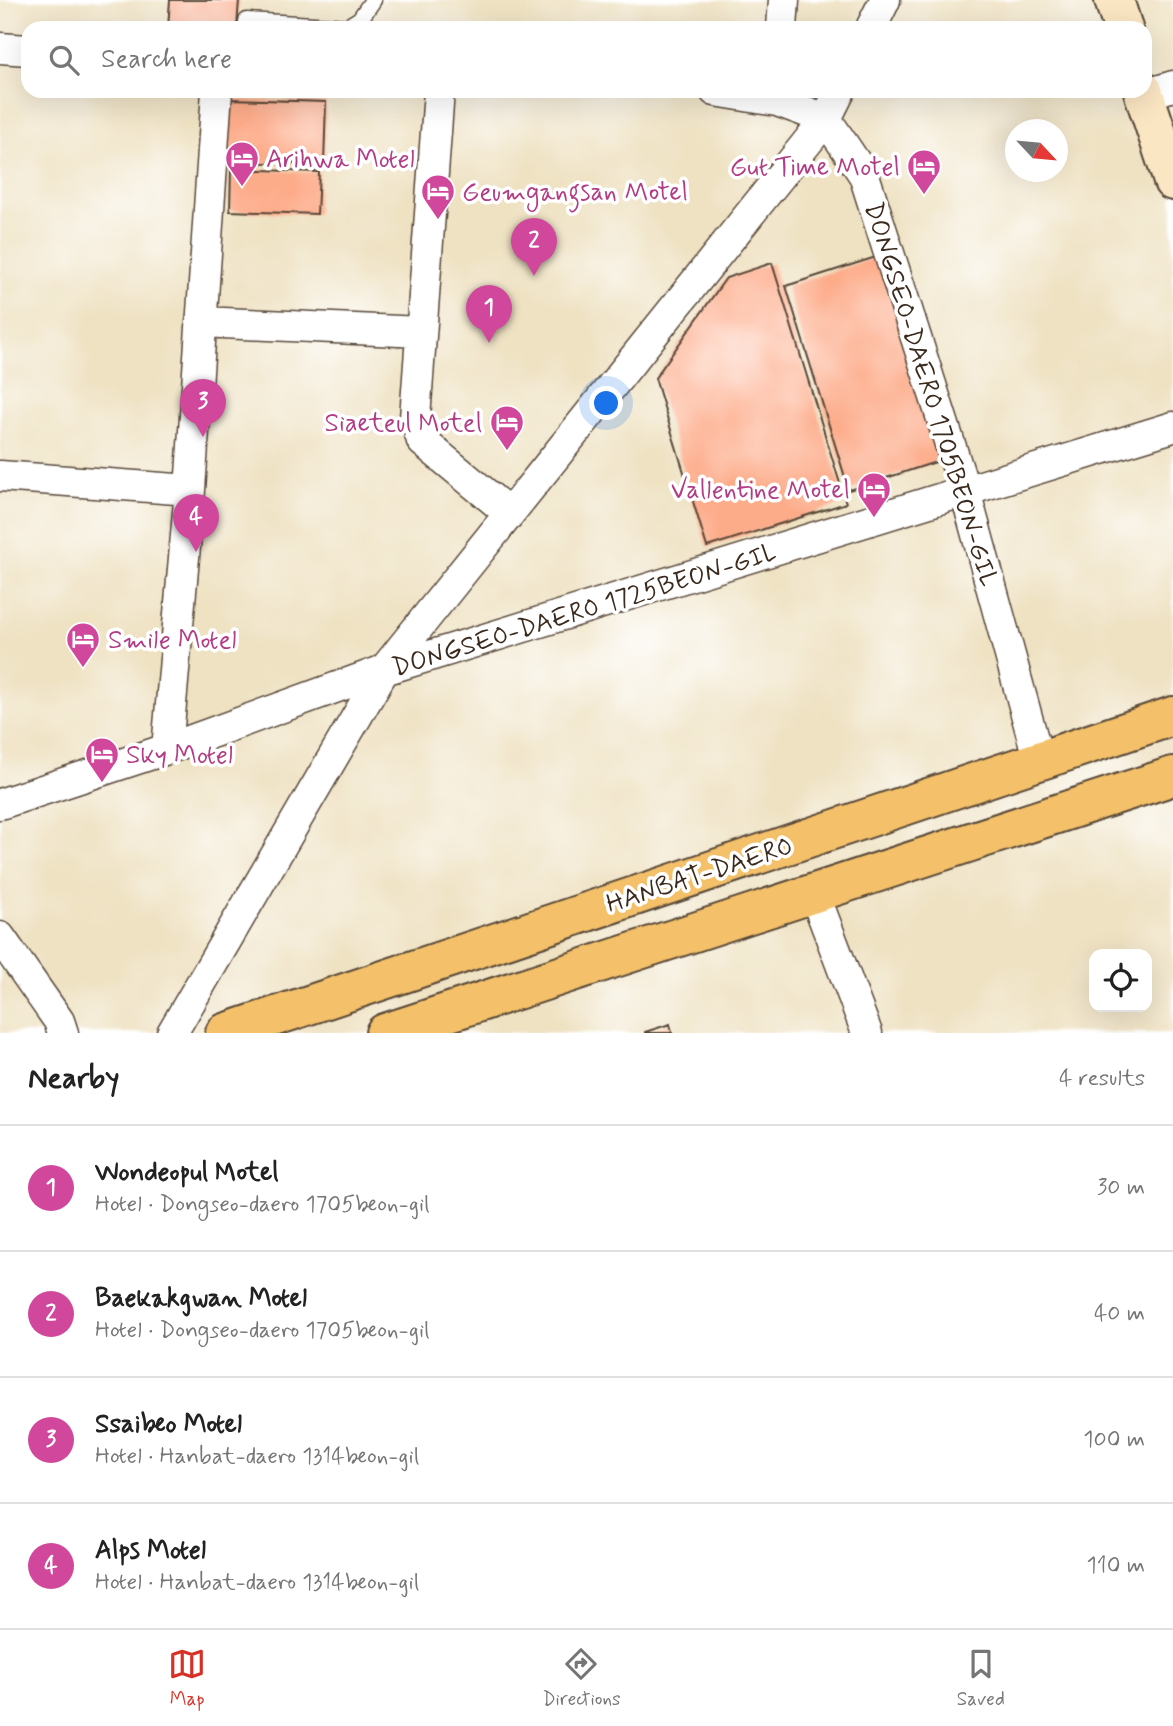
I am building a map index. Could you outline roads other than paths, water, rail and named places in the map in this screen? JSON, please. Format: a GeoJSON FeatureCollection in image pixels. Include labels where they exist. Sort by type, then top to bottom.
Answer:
{"type":"FeatureCollection","features":[{"type":"Feature","properties":{"kind":"main road","name":"HANBAT-DAERO"},"geometry":{"type":"LineString","coordinates":[[225,1033],[1173,716]]}},
{"type":"Feature","properties":{"kind":"main road","name":"HANBAT-DAERO"},"geometry":{"type":"LineString","coordinates":[[385,1033],[1173,776]]}},
{"type":"Feature","properties":{"kind":"street"},"geometry":{"type":"LineString","coordinates":[[782,21],[784,0]]}},
{"type":"Feature","properties":{"kind":"street"},"geometry":{"type":"LineString","coordinates":[[874,21],[885,0]]}},
{"type":"Feature","properties":{"kind":"street"},"geometry":{"type":"LineString","coordinates":[[1114,0],[1121,21]]}},
{"type":"Feature","properties":{"kind":"street"},"geometry":{"type":"LineString","coordinates":[[0,48],[21,50]]}},
{"type":"Feature","properties":{"kind":"street"},"geometry":{"type":"LineString","coordinates":[[1153,91],[1173,181]]}},
{"type":"Feature","properties":{"kind":"street"},"geometry":{"type":"LineString","coordinates":[[167,750],[190,491],[217,98]]}},
{"type":"Feature","properties":{"kind":"street"},"geometry":{"type":"LineString","coordinates":[[438,98],[415,418],[422,441],[509,513]]}},
{"type":"Feature","properties":{"kind":"street"},"geometry":{"type":"LineString","coordinates":[[782,98],[826,119]]}},
{"type":"Feature","properties":{"kind":"street"},"geometry":{"type":"LineString","coordinates":[[172,1033],[384,670],[826,119],[836,98]]}},
{"type":"Feature","properties":{"kind":"street","name":"DONGSEO-DAERO 1705BEON-GIL"},"geometry":{"type":"LineString","coordinates":[[826,119],[864,175],[965,491],[1039,761]]}},
{"type":"Feature","properties":{"kind":"street"},"geometry":{"type":"LineString","coordinates":[[201,322],[421,332]]}},
{"type":"Feature","properties":{"kind":"street","name":"DONGSEO-DAERO 1725BEON-GIL"},"geometry":{"type":"LineString","coordinates":[[0,804],[167,750],[384,670],[1173,427]]}},
{"type":"Feature","properties":{"kind":"street"},"geometry":{"type":"LineString","coordinates":[[0,476],[190,491]]}},
{"type":"Feature","properties":{"kind":"street"},"geometry":{"type":"LineString","coordinates":[[814,892],[867,1033]]}},
{"type":"Feature","properties":{"kind":"street"},"geometry":{"type":"LineString","coordinates":[[0,937],[60,1021],[63,1033]]}},
{"type":"Feature","properties":{"kind":"lane"},"geometry":{"type":"LineString","coordinates":[[357,21],[373,0]]}},
{"type":"Feature","properties":{"kind":"lane"},"geometry":{"type":"LineString","coordinates":[[767,0],[778,21]]}},
{"type":"Feature","properties":{"kind":"place","name":"Arihwa Motel"},"geometry":{"type":"Point","coordinates":[242,188]}},
{"type":"Feature","properties":{"kind":"place","name":"Gut Time Motel"},"geometry":{"type":"Point","coordinates":[924,196]}},
{"type":"Feature","properties":{"kind":"place","name":"Geumgangsan Motel"},"geometry":{"type":"Point","coordinates":[438,221]}},
{"type":"Feature","properties":{"kind":"place","name":"Baekakgwan Motel"},"geometry":{"type":"Point","coordinates":[534,276]}},
{"type":"Feature","properties":{"kind":"place","name":"Wondeopul Motel"},"geometry":{"type":"Point","coordinates":[489,343]}},
{"type":"Feature","properties":{"kind":"place","name":"Ssaibeo Motel"},"geometry":{"type":"Point","coordinates":[203,437]}},
{"type":"Feature","properties":{"kind":"place","name":"Siaeteul Motel"},"geometry":{"type":"Point","coordinates":[507,452]}},
{"type":"Feature","properties":{"kind":"place","name":"Vallentine Motel"},"geometry":{"type":"Point","coordinates":[874,519]}},
{"type":"Feature","properties":{"kind":"place","name":"Alps Motel"},"geometry":{"type":"Point","coordinates":[196,552]}},
{"type":"Feature","properties":{"kind":"place","name":"Smile Motel"},"geometry":{"type":"Point","coordinates":[83,669]}},
{"type":"Feature","properties":{"kind":"place","name":"Sky Motel"},"geometry":{"type":"Point","coordinates":[102,784]}}]}
